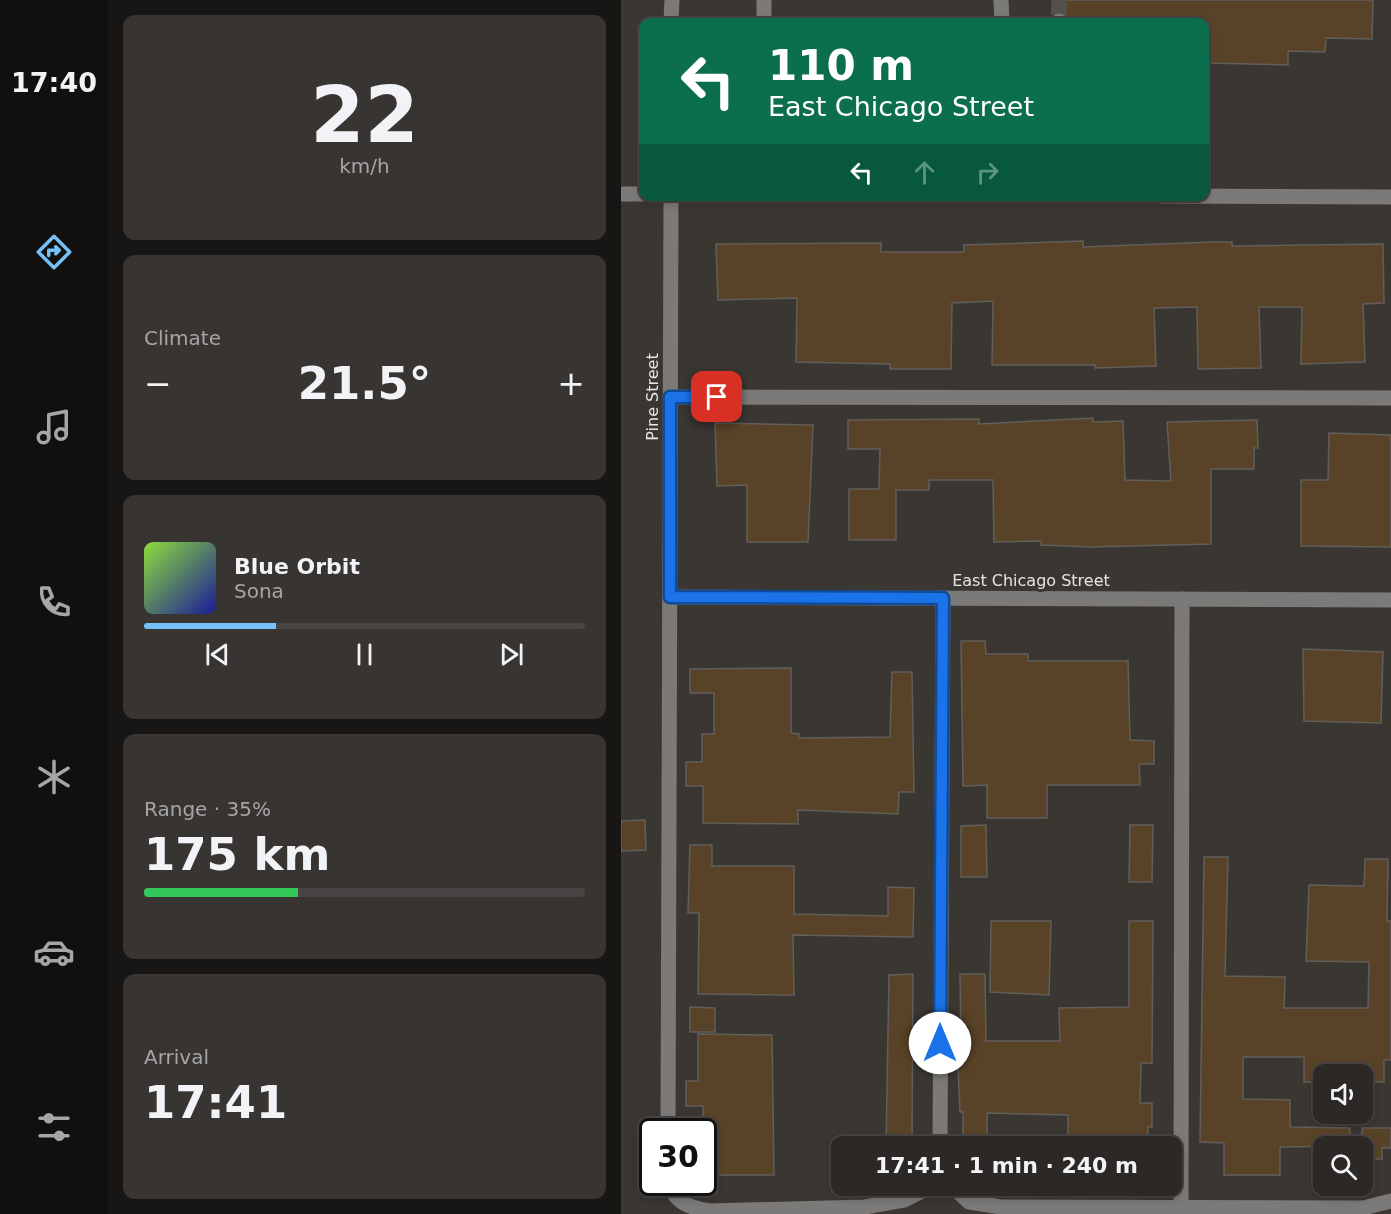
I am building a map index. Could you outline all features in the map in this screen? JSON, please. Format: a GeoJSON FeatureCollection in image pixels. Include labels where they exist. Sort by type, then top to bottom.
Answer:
{"type":"FeatureCollection","features":[{"type":"Feature","properties":{"kind":"street"},"geometry":{"type":"LineString","coordinates":[[672,0],[672,18]]}},
{"type":"Feature","properties":{"kind":"street"},"geometry":{"type":"LineString","coordinates":[[764,0],[764,18]]}},
{"type":"Feature","properties":{"kind":"street"},"geometry":{"type":"LineString","coordinates":[[1001,0],[1002,18]]}},
{"type":"Feature","properties":{"kind":"street"},"geometry":{"type":"LineString","coordinates":[[621,194],[639,194]]}},
{"type":"Feature","properties":{"kind":"street"},"geometry":{"type":"LineString","coordinates":[[1209,196],[1391,197]]}},
{"type":"Feature","properties":{"kind":"street","name":"Pine Street"},"geometry":{"type":"LineString","coordinates":[[668,1118],[671,201]]}},
{"type":"Feature","properties":{"kind":"street"},"geometry":{"type":"LineString","coordinates":[[670,397],[1391,398]]}},
{"type":"Feature","properties":{"kind":"street","name":"East Chicago Street"},"geometry":{"type":"LineString","coordinates":[[670,597],[1391,600]]}},
{"type":"Feature","properties":{"kind":"street"},"geometry":{"type":"LineString","coordinates":[[940,1136],[943,598]]}},
{"type":"Feature","properties":{"kind":"street"},"geometry":{"type":"LineString","coordinates":[[1181,1208],[1182,599]]}},
{"type":"Feature","properties":{"kind":"street"},"geometry":{"type":"LineString","coordinates":[[677,1196],[679,1200],[693,1208],[710,1211],[865,1207],[904,1200],[912,1196]]}},
{"type":"Feature","properties":{"kind":"street"},"geometry":{"type":"LineString","coordinates":[[960,1196],[981,1206],[1363,1208],[1391,1201]]}},
{"type":"Feature","properties":{"kind":"building"},"geometry":{"type":"Polygon","coordinates":[[[1053,0],[1373,0],[1372,39],[1326,38],[1325,52],[1288,51],[1288,65],[1209,63],[1209,18],[1067,18],[1063,12],[1052,14],[1053,0]]]}},
{"type":"Feature","properties":{"kind":"building"},"geometry":{"type":"Polygon","coordinates":[[[1083,241],[1083,247],[1212,242],[1232,242],[1232,246],[1383,244],[1384,303],[1363,304],[1365,362],[1301,364],[1302,307],[1259,307],[1261,368],[1198,369],[1197,307],[1154,308],[1156,366],[1095,368],[1095,365],[992,365],[993,301],[952,303],[951,369],[890,369],[890,364],[796,362],[797,298],[718,300],[716,244],[881,243],[881,252],[964,252],[964,245],[1083,241]]]}},
{"type":"Feature","properties":{"kind":"building"},"geometry":{"type":"Polygon","coordinates":[[[1093,418],[1093,422],[1123,421],[1125,480],[1171,481],[1167,422],[1257,420],[1258,448],[1254,448],[1254,469],[1211,469],[1211,544],[1091,547],[1041,545],[1041,541],[994,542],[993,480],[929,480],[929,490],[896,490],[896,540],[849,540],[849,489],[879,489],[880,449],[848,449],[848,420],[979,419],[979,424],[1093,418]]]}},
{"type":"Feature","properties":{"kind":"building"},"geometry":{"type":"Polygon","coordinates":[[[715,423],[813,425],[808,542],[747,542],[747,485],[717,486],[715,423]]]}},
{"type":"Feature","properties":{"kind":"building"},"geometry":{"type":"Polygon","coordinates":[[[1329,433],[1391,435],[1391,547],[1301,546],[1301,480],[1328,480],[1329,433]]]}},
{"type":"Feature","properties":{"kind":"building"},"geometry":{"type":"Polygon","coordinates":[[[961,641],[985,641],[986,654],[1028,654],[1028,661],[1128,661],[1130,740],[1154,741],[1154,764],[1139,764],[1140,785],[1047,785],[1047,818],[987,818],[987,785],[963,786],[961,641]]]}},
{"type":"Feature","properties":{"kind":"building"},"geometry":{"type":"Polygon","coordinates":[[[1303,649],[1383,652],[1381,723],[1304,721],[1303,649]]]}},
{"type":"Feature","properties":{"kind":"building"},"geometry":{"type":"Polygon","coordinates":[[[791,668],[791,733],[799,734],[799,738],[890,737],[892,672],[912,672],[914,792],[899,792],[898,814],[798,810],[798,824],[703,823],[703,786],[686,786],[686,762],[702,762],[702,734],[714,734],[714,693],[690,693],[690,669],[791,668]]]}},
{"type":"Feature","properties":{"kind":"building"},"geometry":{"type":"Polygon","coordinates":[[[645,820],[646,850],[621,851],[621,821],[645,820]]]}},
{"type":"Feature","properties":{"kind":"building"},"geometry":{"type":"Polygon","coordinates":[[[986,825],[987,877],[961,877],[961,826],[986,825]]]}},
{"type":"Feature","properties":{"kind":"building"},"geometry":{"type":"Polygon","coordinates":[[[1130,825],[1153,825],[1152,882],[1129,882],[1130,825]]]}},
{"type":"Feature","properties":{"kind":"building"},"geometry":{"type":"Polygon","coordinates":[[[690,845],[712,845],[712,866],[794,866],[794,914],[888,916],[888,887],[914,888],[913,937],[793,935],[794,995],[698,994],[699,913],[688,913],[690,845]]]}},
{"type":"Feature","properties":{"kind":"building"},"geometry":{"type":"Polygon","coordinates":[[[1204,857],[1228,857],[1225,976],[1285,977],[1284,1008],[1368,1008],[1369,962],[1306,961],[1309,885],[1364,886],[1365,859],[1388,859],[1387,921],[1391,921],[1391,1060],[1384,1060],[1384,1082],[1373,1082],[1373,1064],[1313,1064],[1313,1082],[1304,1082],[1304,1057],[1243,1057],[1243,1099],[1290,1100],[1290,1127],[1350,1128],[1350,1136],[1313,1136],[1313,1147],[1280,1147],[1280,1175],[1224,1175],[1224,1143],[1200,1142],[1204,857]]]}},
{"type":"Feature","properties":{"kind":"building"},"geometry":{"type":"Polygon","coordinates":[[[991,921],[1051,921],[1049,995],[990,992],[991,921]]]}},
{"type":"Feature","properties":{"kind":"building"},"geometry":{"type":"Polygon","coordinates":[[[1129,921],[1153,921],[1152,1063],[1141,1063],[1140,1103],[1152,1103],[1152,1127],[1148,1127],[1148,1136],[1068,1136],[1068,1115],[987,1113],[987,1136],[963,1136],[958,1068],[961,1041],[960,974],[985,974],[986,1041],[1060,1041],[1059,1008],[1129,1007],[1129,921]]]}},
{"type":"Feature","properties":{"kind":"building"},"geometry":{"type":"Polygon","coordinates":[[[913,974],[912,1136],[886,1136],[889,975],[913,974]]]}},
{"type":"Feature","properties":{"kind":"building"},"geometry":{"type":"Polygon","coordinates":[[[690,1007],[715,1008],[715,1032],[690,1032],[690,1007]]]}},
{"type":"Feature","properties":{"kind":"building"},"geometry":{"type":"Polygon","coordinates":[[[698,1034],[772,1035],[774,1175],[717,1175],[717,1118],[703,1118],[703,1106],[686,1106],[686,1081],[698,1081],[698,1034]]]}},
{"type":"Feature","properties":{"kind":"building"},"geometry":{"type":"Polygon","coordinates":[[[1362,1128],[1391,1128],[1391,1148],[1382,1148],[1382,1159],[1373,1159],[1373,1136],[1362,1136],[1362,1128]]]}},
{"type":"Feature","properties":{"kind":"tunnel"},"geometry":{"type":"LineString","coordinates":[[1059,0],[1059,18]]}},
{"type":"Feature","properties":{"kind":"route"},"geometry":{"type":"LineString","coordinates":[[717,397],[670,397],[670,597],[943,598],[940,1043]]}}]}
